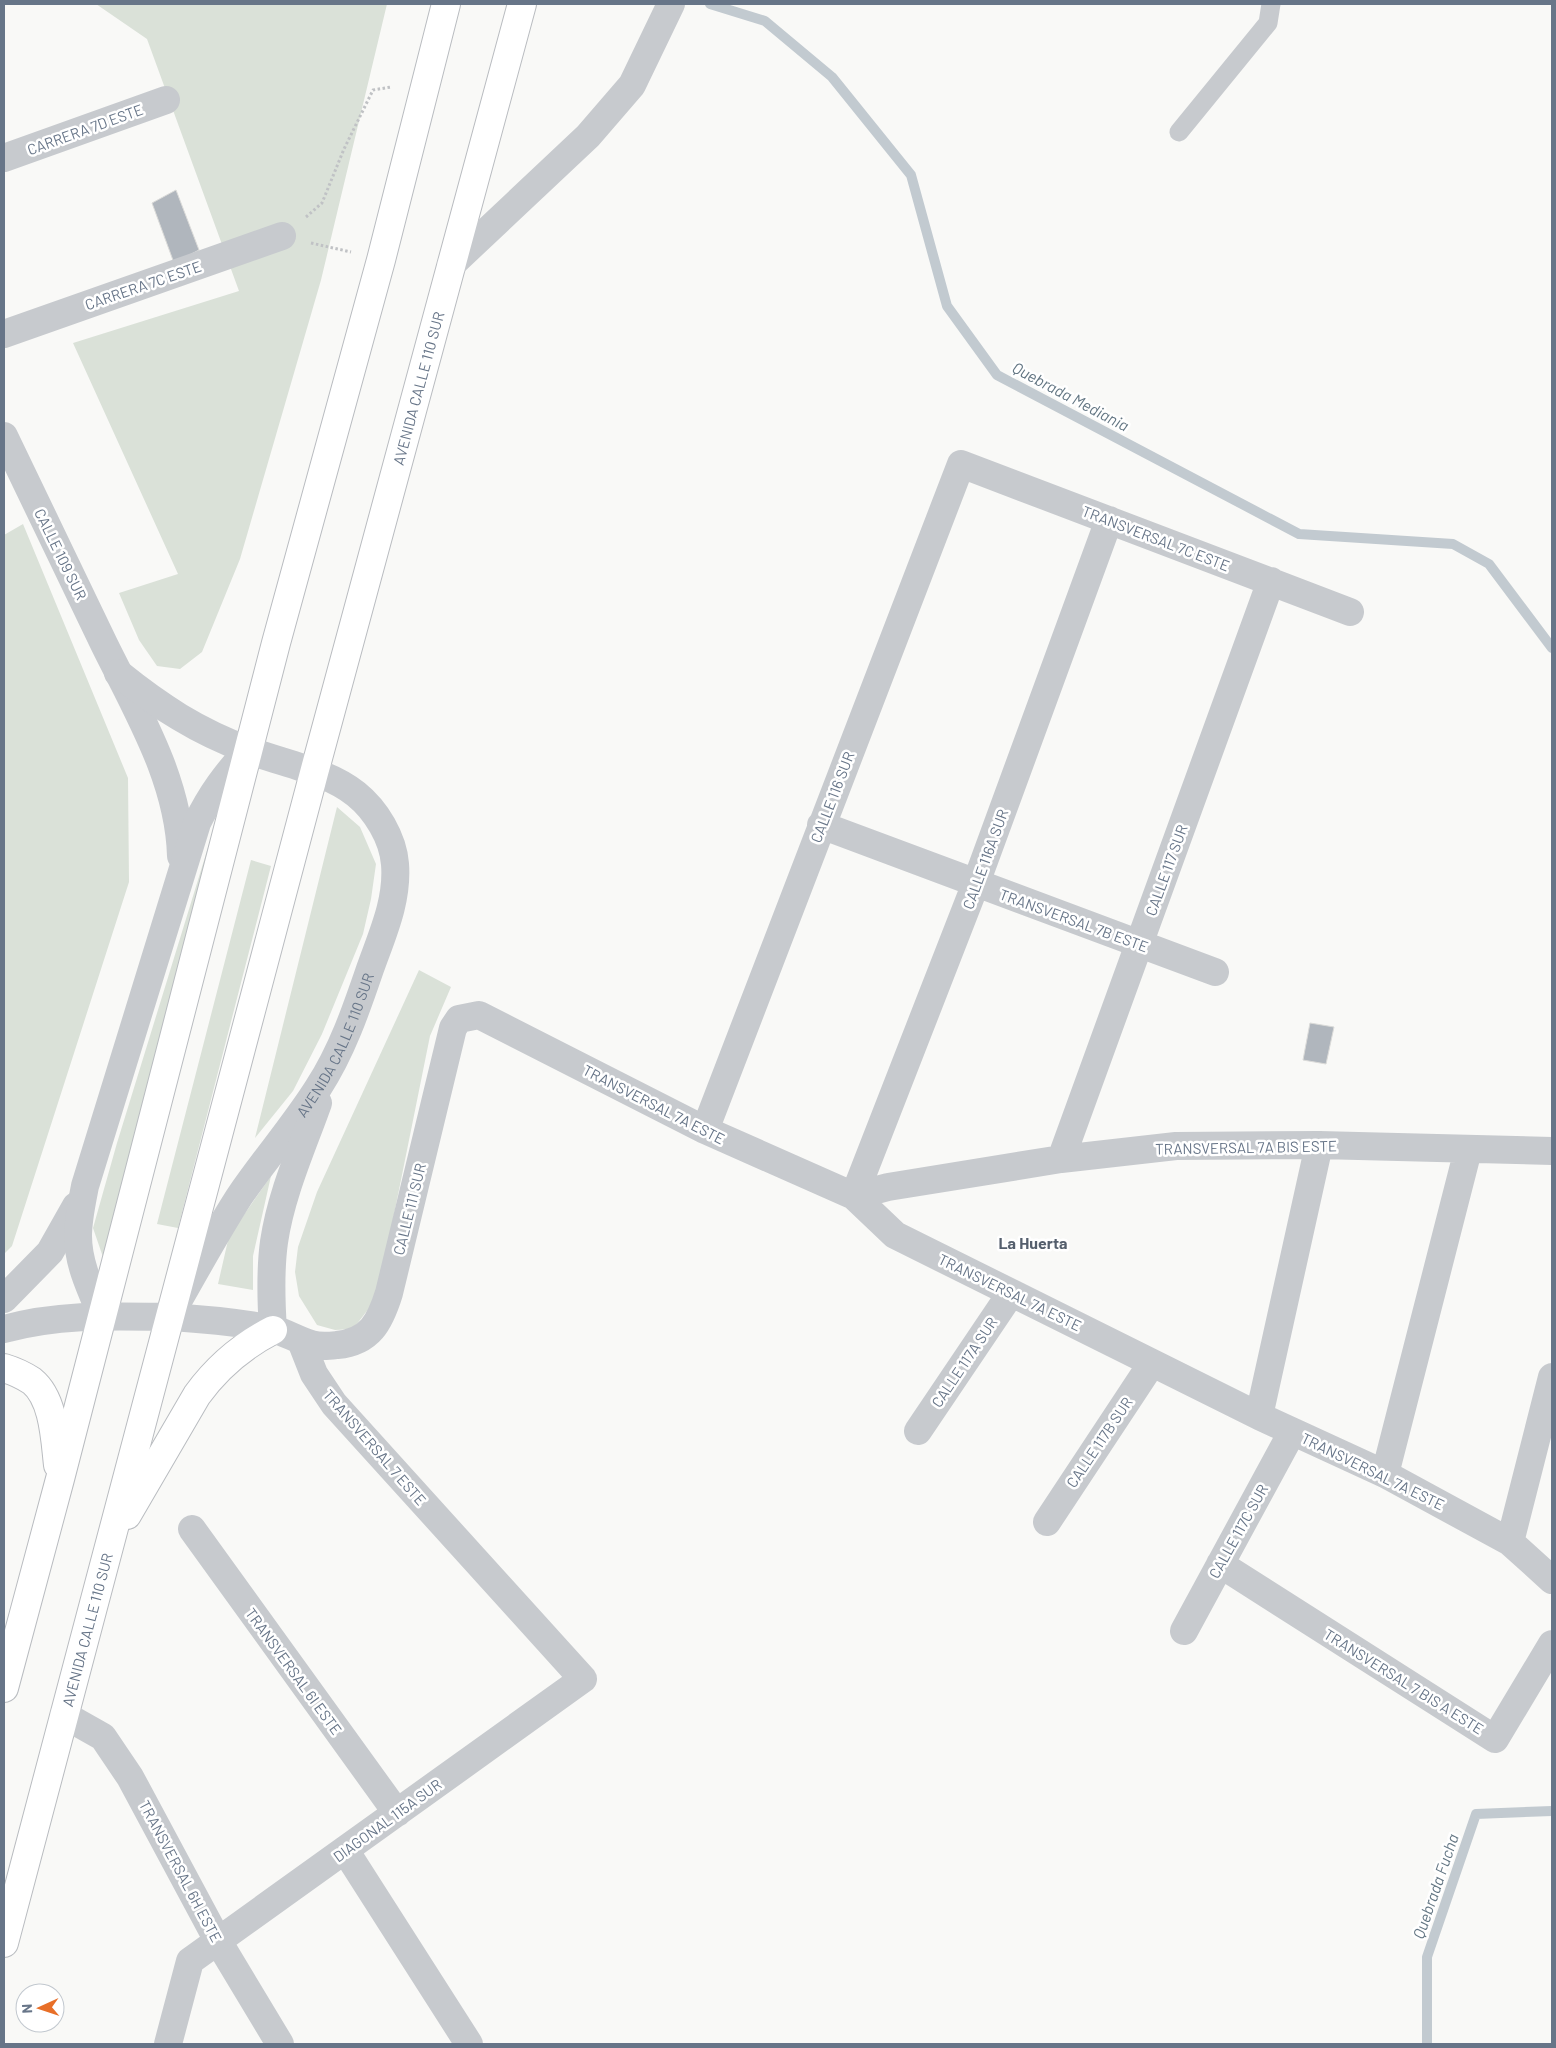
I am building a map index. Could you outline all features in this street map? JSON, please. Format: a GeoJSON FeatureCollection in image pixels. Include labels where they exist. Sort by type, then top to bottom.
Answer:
{"type":"FeatureCollection","features":[{"type":"Feature","properties":{"kind":"highway"},"geometry":{"type":"LineString","coordinates":[[4,1688],[60,1479],[248,750],[326,455],[381,260],[446,4]]}},
{"type":"Feature","properties":{"kind":"highway","name":"AVENIDA CALLE 110 SUR"},"geometry":{"type":"LineString","coordinates":[[4,1943],[314,773],[522,4]]}},
{"type":"Feature","properties":{"kind":"highway"},"geometry":{"type":"LineString","coordinates":[[108,1547],[197,1395],[210,1377],[238,1351],[273,1330]]}},
{"type":"Feature","properties":{"kind":"highway"},"geometry":{"type":"LineString","coordinates":[[4,1368],[23,1375],[34,1383],[43,1396],[50,1412],[60,1479]]}},
{"type":"Feature","properties":{"kind":"street"},"geometry":{"type":"LineString","coordinates":[[451,265],[588,136],[626,93],[632,85],[668,9]]}},
{"type":"Feature","properties":{"kind":"street","name":"CARRERA 7D ESTE"},"geometry":{"type":"LineString","coordinates":[[4,158],[166,100]]}},
{"type":"Feature","properties":{"kind":"street","name":"CARRERA 7C ESTE"},"geometry":{"type":"LineString","coordinates":[[4,334],[282,236]]}},
{"type":"Feature","properties":{"kind":"street","name":"CALLE 109 SUR"},"geometry":{"type":"LineString","coordinates":[[4,436],[142,721],[166,777],[179,830],[181,855],[178,885]]}},
{"type":"Feature","properties":{"kind":"street","name":"TRANSVERSAL 7C ESTE"},"geometry":{"type":"LineString","coordinates":[[961,464],[1350,612]]}},
{"type":"Feature","properties":{"kind":"street","name":"CALLE 116 SUR"},"geometry":{"type":"LineString","coordinates":[[705,1130],[961,464]]}},
{"type":"Feature","properties":{"kind":"street","name":"CALLE 116A SUR"},"geometry":{"type":"LineString","coordinates":[[854,1196],[976,884],[1109,520]]}},
{"type":"Feature","properties":{"kind":"street","name":"CALLE 117 SUR"},"geometry":{"type":"LineString","coordinates":[[1061,1159],[1271,581]]}},
{"type":"Feature","properties":{"kind":"street","name":"CALLE 109 SUR"},"geometry":{"type":"LineString","coordinates":[[118,673],[153,702],[194,727],[248,750],[314,773]]}},
{"type":"Feature","properties":{"kind":"street"},"geometry":{"type":"LineString","coordinates":[[4,1299],[50,1252],[74,1212],[85,1186],[197,823],[209,798],[222,779],[248,750]]}},
{"type":"Feature","properties":{"kind":"street","name":"AVENIDA CALLE 110 SUR"},"geometry":{"type":"LineString","coordinates":[[169,1318],[236,1201],[270,1152],[319,1088],[334,1061],[350,1027],[390,911],[394,890],[395,863],[386,833],[368,805],[354,792],[329,778],[314,773]]}},
{"type":"Feature","properties":{"kind":"street","name":"TRANSVERSAL 7B ESTE"},"geometry":{"type":"LineString","coordinates":[[821,825],[1215,972]]}},
{"type":"Feature","properties":{"kind":"street","name":"TRANSVERSAL 7A ESTE"},"geometry":{"type":"LineString","coordinates":[[464,1017],[479,1015],[705,1130],[854,1196],[895,1235],[1292,1432],[1385,1474],[1510,1542],[1552,1580]]}},
{"type":"Feature","properties":{"kind":"street","name":"CALLE 111 SUR"},"geometry":{"type":"LineString","coordinates":[[301,1341],[324,1347],[344,1345],[364,1337],[378,1322],[384,1311],[453,1028],[459,1019],[464,1017]]}},
{"type":"Feature","properties":{"kind":"street"},"geometry":{"type":"LineString","coordinates":[[273,1330],[271,1296],[275,1240],[293,1173],[334,1061]]}},
{"type":"Feature","properties":{"kind":"street"},"geometry":{"type":"LineString","coordinates":[[1260,1416],[1320,1145]]}},
{"type":"Feature","properties":{"kind":"street","name":"TRANSVERSAL 7A BIS ESTE"},"geometry":{"type":"LineString","coordinates":[[854,1196],[888,1186],[1061,1159],[1176,1146],[1320,1145],[1552,1152]]}},
{"type":"Feature","properties":{"kind":"street"},"geometry":{"type":"LineString","coordinates":[[1385,1474],[1468,1150]]}},
{"type":"Feature","properties":{"kind":"street"},"geometry":{"type":"LineString","coordinates":[[85,1186],[79,1226],[80,1254],[85,1274],[102,1316]]}},
{"type":"Feature","properties":{"kind":"street","name":"CALLE 117A SUR"},"geometry":{"type":"LineString","coordinates":[[918,1431],[1010,1293]]}},
{"type":"Feature","properties":{"kind":"street"},"geometry":{"type":"LineString","coordinates":[[4,1328],[34,1320],[65,1317],[169,1318],[231,1323],[273,1330],[301,1341]]}},
{"type":"Feature","properties":{"kind":"street","name":"TRANSVERSAL 7 ESTE"},"geometry":{"type":"LineString","coordinates":[[301,1341],[314,1374],[334,1404],[583,1679]]}},
{"type":"Feature","properties":{"kind":"street","name":"CALLE 117B SUR"},"geometry":{"type":"LineString","coordinates":[[1046,1522],[1152,1363]]}},
{"type":"Feature","properties":{"kind":"street"},"geometry":{"type":"LineString","coordinates":[[1510,1542],[1552,1377]]}},
{"type":"Feature","properties":{"kind":"street","name":"CALLE 117C SUR"},"geometry":{"type":"LineString","coordinates":[[1184,1631],[1292,1432]]}},
{"type":"Feature","properties":{"kind":"street","name":"TRANSVERSAL 6I ESTE"},"geometry":{"type":"LineString","coordinates":[[192,1528],[397,1813]]}},
{"type":"Feature","properties":{"kind":"street","name":"TRANSVERSAL 7 BIS A ESTE"},"geometry":{"type":"LineString","coordinates":[[1220,1564],[1496,1739],[1552,1644]]}},
{"type":"Feature","properties":{"kind":"street","name":"DIAGONAL 115A SUR"},"geometry":{"type":"LineString","coordinates":[[168,2044],[190,1961],[583,1679]]}},
{"type":"Feature","properties":{"kind":"street","name":"TRANSVERSAL 6H ESTE"},"geometry":{"type":"LineString","coordinates":[[64,1715],[103,1737],[109,1745],[130,1778],[218,1941],[280,2044]]}},
{"type":"Feature","properties":{"kind":"street"},"geometry":{"type":"LineString","coordinates":[[345,1850],[469,2044]]}},
{"type":"Feature","properties":{"kind":"lane"},"geometry":{"type":"LineString","coordinates":[[1179,132],[1268,23],[1271,4]]}},
{"type":"Feature","properties":{"kind":"path"},"geometry":{"type":"LineString","coordinates":[[282,236],[322,203],[344,149],[373,90],[395,87]]}},
{"type":"Feature","properties":{"kind":"path"},"geometry":{"type":"LineString","coordinates":[[282,236],[381,260]]}},
{"type":"Feature","properties":{"kind":"shaded area"},"geometry":{"type":"Polygon","coordinates":[[[96,4],[387,4],[321,280],[240,559],[202,652],[180,669],[157,666],[139,640],[119,593],[178,574],[73,343],[239,291],[147,39],[96,4]]]}},
{"type":"Feature","properties":{"kind":"shaded area"},"geometry":{"type":"Polygon","coordinates":[[[23,524],[128,778],[129,882],[12,1246],[4,1254],[4,535],[23,524]]]}},
{"type":"Feature","properties":{"kind":"shaded area"},"geometry":{"type":"Polygon","coordinates":[[[337,807],[360,827],[376,864],[363,934],[322,1034],[293,1091],[255,1138],[337,807]]]}},
{"type":"Feature","properties":{"kind":"shaded area"},"geometry":{"type":"Polygon","coordinates":[[[214,828],[104,1260],[93,1228],[117,1143],[214,828]]]}},
{"type":"Feature","properties":{"kind":"shaded area"},"geometry":{"type":"Polygon","coordinates":[[[251,860],[271,866],[178,1228],[157,1224],[251,860]]]}},
{"type":"Feature","properties":{"kind":"shaded area"},"geometry":{"type":"Polygon","coordinates":[[[419,970],[451,987],[430,1036],[380,1284],[370,1307],[353,1329],[335,1330],[317,1325],[299,1296],[295,1272],[298,1247],[317,1192],[419,970]]]}},
{"type":"Feature","properties":{"kind":"shaded area"},"geometry":{"type":"Polygon","coordinates":[[[271,1176],[253,1256],[253,1290],[218,1284],[229,1236],[271,1176]]]}},
{"type":"Feature","properties":{"kind":"building"},"geometry":{"type":"Polygon","coordinates":[[[176,190],[199,250],[174,263],[152,203],[176,190]]]}},
{"type":"Feature","properties":{"kind":"building"},"geometry":{"type":"Polygon","coordinates":[[[1310,1023],[1334,1027],[1326,1064],[1303,1060],[1310,1023]]]}},
{"type":"Feature","properties":{"kind":"waterway","name":"Quebrada Mediania"},"geometry":{"type":"LineString","coordinates":[[710,4],[765,21],[832,77],[911,175],[947,306],[997,375],[1299,534],[1453,544],[1489,564],[1552,648]]}},
{"type":"Feature","properties":{"kind":"waterway","name":"Quebrada Fucha"},"geometry":{"type":"LineString","coordinates":[[1427,2044],[1427,1957],[1476,1814],[1552,1811]]}},
{"type":"Feature","properties":{"kind":"district","name":"La Huerta"},"geometry":{"type":"Point","coordinates":[1033,1242]}}]}
